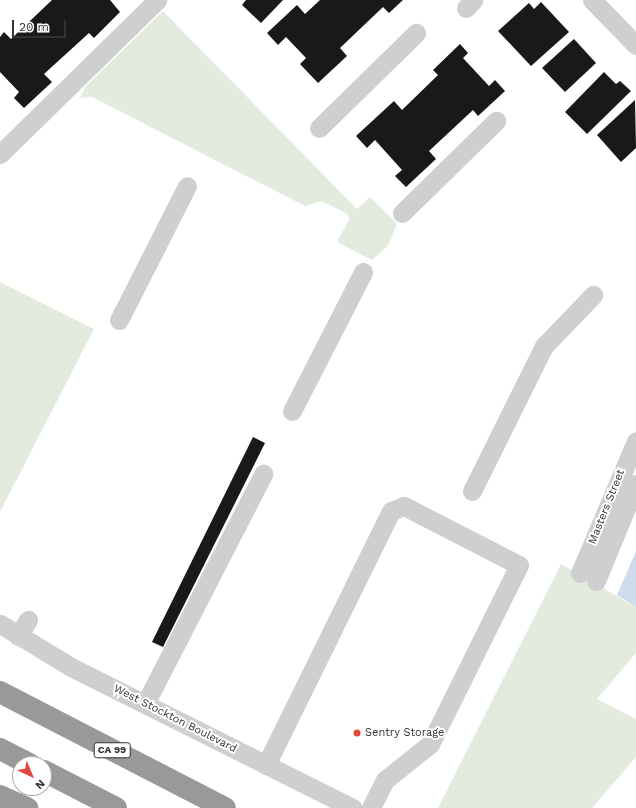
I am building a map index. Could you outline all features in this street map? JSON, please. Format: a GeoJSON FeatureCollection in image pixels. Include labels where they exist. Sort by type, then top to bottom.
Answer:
{"type":"FeatureCollection","features":[{"type":"Feature","properties":{"kind":"highway","name":"CA 99"},"geometry":{"type":"LineString","coordinates":[[0,692],[225,808]]}},
{"type":"Feature","properties":{"kind":"highway"},"geometry":{"type":"LineString","coordinates":[[0,749],[14,756]]}},
{"type":"Feature","properties":{"kind":"highway"},"geometry":{"type":"LineString","coordinates":[[52,775],[116,808]]}},
{"type":"Feature","properties":{"kind":"highway"},"geometry":{"type":"LineString","coordinates":[[0,796],[27,808]]}},
{"type":"Feature","properties":{"kind":"street"},"geometry":{"type":"LineString","coordinates":[[0,154],[157,0]]}},
{"type":"Feature","properties":{"kind":"street"},"geometry":{"type":"LineString","coordinates":[[592,0],[636,45]]}},
{"type":"Feature","properties":{"kind":"street"},"geometry":{"type":"LineString","coordinates":[[320,128],[416,33]]}},
{"type":"Feature","properties":{"kind":"street"},"geometry":{"type":"LineString","coordinates":[[402,213],[496,121]]}},
{"type":"Feature","properties":{"kind":"street"},"geometry":{"type":"LineString","coordinates":[[119,320],[187,186]]}},
{"type":"Feature","properties":{"kind":"street"},"geometry":{"type":"LineString","coordinates":[[292,411],[362,272]]}},
{"type":"Feature","properties":{"kind":"street"},"geometry":{"type":"LineString","coordinates":[[472,490],[544,346],[593,295]]}},
{"type":"Feature","properties":{"kind":"street","name":"Masters Street"},"geometry":{"type":"LineString","coordinates":[[636,441],[588,577],[636,484]]}},
{"type":"Feature","properties":{"kind":"street"},"geometry":{"type":"LineString","coordinates":[[145,704],[263,474]]}},
{"type":"Feature","properties":{"kind":"street"},"geometry":{"type":"LineString","coordinates":[[266,765],[391,511],[404,506],[519,565],[430,744],[385,780],[371,808]]}},
{"type":"Feature","properties":{"kind":"street"},"geometry":{"type":"LineString","coordinates":[[18,636],[28,620]]}},
{"type":"Feature","properties":{"kind":"street","name":"West Stockton Boulevard"},"geometry":{"type":"LineString","coordinates":[[0,624],[18,636],[145,704],[353,808]]}},
{"type":"Feature","properties":{"kind":"shaded area"},"geometry":{"type":"Polygon","coordinates":[[[163,11],[357,209],[370,197],[397,224],[388,246],[372,260],[337,242],[350,218],[346,213],[321,201],[305,206],[92,97],[80,98],[86,86],[163,11]]]}},
{"type":"Feature","properties":{"kind":"shaded area"},"geometry":{"type":"Polygon","coordinates":[[[0,282],[94,329],[0,512],[0,282]]]}},
{"type":"Feature","properties":{"kind":"shaded area"},"geometry":{"type":"Polygon","coordinates":[[[561,564],[636,607],[636,653],[597,699],[636,719],[636,757],[592,808],[438,808],[561,564]]]}},
{"type":"Feature","properties":{"kind":"water"},"geometry":{"type":"Polygon","coordinates":[[[636,551],[636,607],[617,595],[636,551]]]}},
{"type":"Feature","properties":{"kind":"building"},"geometry":{"type":"Polygon","coordinates":[[[52,0],[110,0],[120,12],[94,38],[89,33],[44,74],[52,82],[24,108],[14,98],[19,92],[0,72],[0,37],[4,32],[11,39],[52,0]]]}},
{"type":"Feature","properties":{"kind":"building"},"geometry":{"type":"Polygon","coordinates":[[[246,0],[283,0],[261,23],[242,5],[246,0]]]}},
{"type":"Feature","properties":{"kind":"building"},"geometry":{"type":"Polygon","coordinates":[[[320,0],[403,0],[389,13],[383,7],[340,48],[347,56],[318,83],[300,64],[306,58],[286,37],[278,45],[267,33],[297,5],[305,14],[320,0]]]}},
{"type":"Feature","properties":{"kind":"building"},"geometry":{"type":"Polygon","coordinates":[[[541,2],[569,32],[531,66],[498,31],[529,3],[534,9],[541,2]]]}},
{"type":"Feature","properties":{"kind":"building"},"geometry":{"type":"Polygon","coordinates":[[[574,39],[596,63],[565,92],[542,68],[574,39]]]}},
{"type":"Feature","properties":{"kind":"building"},"geometry":{"type":"Polygon","coordinates":[[[460,44],[468,53],[463,58],[489,86],[495,80],[505,91],[478,116],[473,110],[429,151],[436,159],[406,187],[395,176],[402,170],[375,140],[367,148],[356,136],[394,101],[402,110],[438,75],[433,70],[460,44]]]}},
{"type":"Feature","properties":{"kind":"building"},"geometry":{"type":"Polygon","coordinates":[[[604,72],[616,84],[620,81],[631,91],[587,134],[565,112],[604,72]]]}},
{"type":"Feature","properties":{"kind":"building"},"geometry":{"type":"Polygon","coordinates":[[[635,100],[636,148],[621,162],[597,135],[635,100]]]}},
{"type":"Feature","properties":{"kind":"building"},"geometry":{"type":"Polygon","coordinates":[[[253,437],[265,443],[163,647],[152,642],[253,437]]]}},
{"type":"Feature","properties":{"kind":"place","name":"Sentry Storage"},"geometry":{"type":"Point","coordinates":[357,733]}}]}
